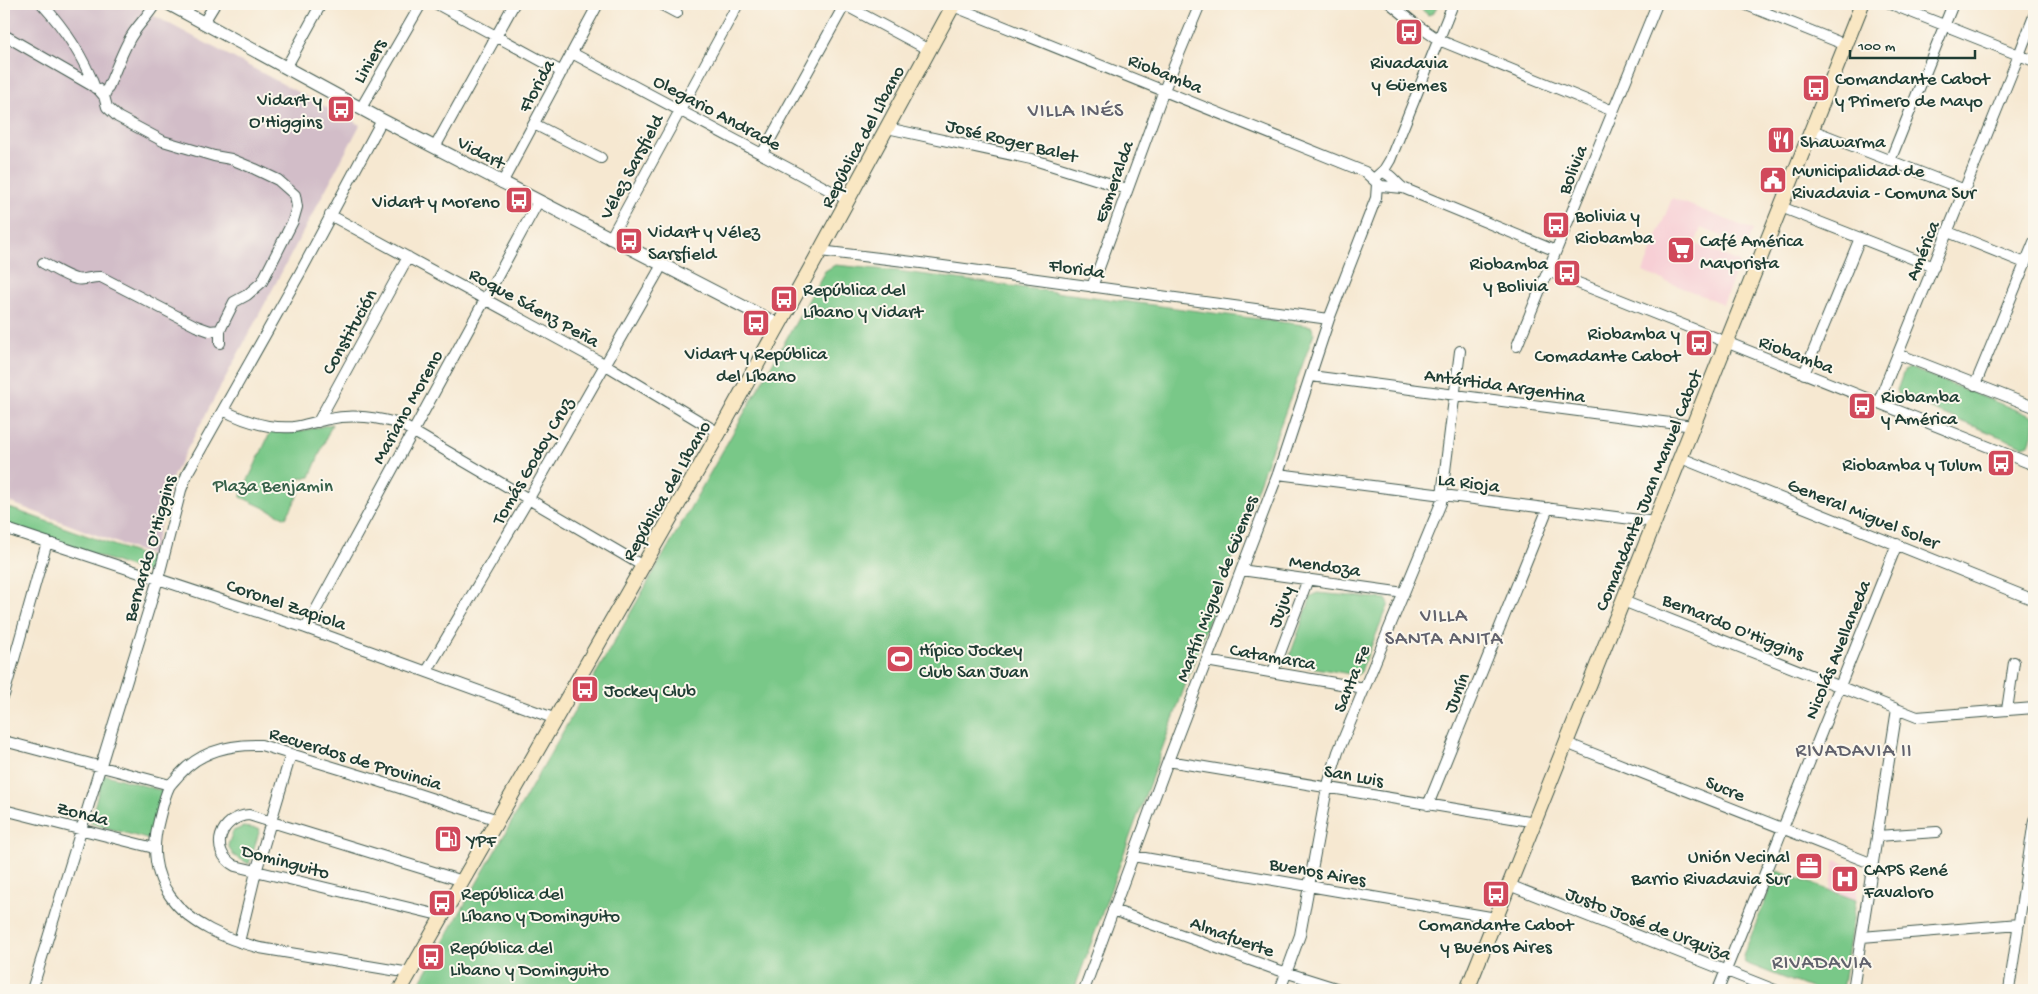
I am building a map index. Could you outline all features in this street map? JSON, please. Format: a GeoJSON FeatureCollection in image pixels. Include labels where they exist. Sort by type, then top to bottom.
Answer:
{"type":"FeatureCollection","features":[{"type":"Feature","properties":{"kind":"main road","name":"Comandante Juan Manuel Cabot"},"geometry":{"type":"LineString","coordinates":[[1467,990],[1862,4]]}},
{"type":"Feature","properties":{"kind":"main road","name":"República del Líbano"},"geometry":{"type":"LineString","coordinates":[[400,990],[719,432],[820,252],[954,5]]}},
{"type":"Feature","properties":{"kind":"street"},"geometry":{"type":"LineString","coordinates":[[42,4],[64,29],[86,64],[95,88]]}},
{"type":"Feature","properties":{"kind":"street"},"geometry":{"type":"LineString","coordinates":[[146,29],[148,17],[155,4]]}},
{"type":"Feature","properties":{"kind":"street","name":"Vidart"},"geometry":{"type":"LineString","coordinates":[[169,4],[287,66],[382,120],[779,325]]}},
{"type":"Feature","properties":{"kind":"street"},"geometry":{"type":"LineString","coordinates":[[204,22],[214,4]]}},
{"type":"Feature","properties":{"kind":"street"},"geometry":{"type":"LineString","coordinates":[[287,66],[321,4]]}},
{"type":"Feature","properties":{"kind":"street","name":"Liniers"},"geometry":{"type":"LineString","coordinates":[[361,108],[421,4]]}},
{"type":"Feature","properties":{"kind":"street"},"geometry":{"type":"LineString","coordinates":[[437,4],[562,72]]}},
{"type":"Feature","properties":{"kind":"street"},"geometry":{"type":"LineString","coordinates":[[435,147],[514,4]]}},
{"type":"Feature","properties":{"kind":"street","name":"Florida"},"geometry":{"type":"LineString","coordinates":[[502,183],[598,4]]}},
{"type":"Feature","properties":{"kind":"street"},"geometry":{"type":"LineString","coordinates":[[660,4],[677,13]]}},
{"type":"Feature","properties":{"kind":"street","name":"Vélez Sarsfield"},"geometry":{"type":"LineString","coordinates":[[610,239],[738,4]]}},
{"type":"Feature","properties":{"kind":"street"},"geometry":{"type":"LineString","coordinates":[[762,154],[844,4],[929,50]]}},
{"type":"Feature","properties":{"kind":"street","name":"Esmeralda"},"geometry":{"type":"LineString","coordinates":[[1092,287],[1164,90],[1200,4]]}},
{"type":"Feature","properties":{"kind":"street"},"geometry":{"type":"LineString","coordinates":[[1390,4],[1439,40],[1613,111]]}},
{"type":"Feature","properties":{"kind":"street","name":"Martín Miguel de Güemes"},"geometry":{"type":"LineString","coordinates":[[1084,990],[1168,761],[1278,474],[1329,319],[1453,4]]}},
{"type":"Feature","properties":{"kind":"street","name":"Bolivia"},"geometry":{"type":"LineString","coordinates":[[1518,346],[1657,4]]}},
{"type":"Feature","properties":{"kind":"street"},"geometry":{"type":"LineString","coordinates":[[1744,4],[1846,45]]}},
{"type":"Feature","properties":{"kind":"street"},"geometry":{"type":"LineString","coordinates":[[1891,4],[2034,61]]}},
{"type":"Feature","properties":{"kind":"street"},"geometry":{"type":"LineString","coordinates":[[1890,161],[1953,4]]}},
{"type":"Feature","properties":{"kind":"street","name":"Riobamba"},"geometry":{"type":"LineString","coordinates":[[954,5],[1383,179],[1556,252]]}},
{"type":"Feature","properties":{"kind":"street","name":"América"},"geometry":{"type":"LineString","coordinates":[[1878,403],[2034,16]]}},
{"type":"Feature","properties":{"kind":"street"},"geometry":{"type":"LineString","coordinates":[[104,96],[115,76],[128,41],[138,25],[148,17]]}},
{"type":"Feature","properties":{"kind":"street"},"geometry":{"type":"LineString","coordinates":[[4,35],[95,88],[104,96],[107,107],[118,117],[163,141],[231,159],[255,169],[278,180],[295,195],[297,207],[293,221],[262,282],[247,295],[234,302],[220,330],[220,343]]}},
{"type":"Feature","properties":{"kind":"street","name":"Olegario Andrade"},"geometry":{"type":"LineString","coordinates":[[572,53],[848,200]]}},
{"type":"Feature","properties":{"kind":"street","name":"Bernardo O'Higgins"},"geometry":{"type":"LineString","coordinates":[[32,990],[158,579],[181,490],[188,472],[300,273],[382,120]]}},
{"type":"Feature","properties":{"kind":"street"},"geometry":{"type":"LineString","coordinates":[[534,124],[601,158]]}},
{"type":"Feature","properties":{"kind":"street","name":"José Roger Balet"},"geometry":{"type":"LineString","coordinates":[[887,128],[1031,159],[1127,189]]}},
{"type":"Feature","properties":{"kind":"street"},"geometry":{"type":"LineString","coordinates":[[1812,130],[1965,190]]}},
{"type":"Feature","properties":{"kind":"street","name":"Mariano Moreno"},"geometry":{"type":"LineString","coordinates":[[306,628],[538,202]]}},
{"type":"Feature","properties":{"kind":"street"},"geometry":{"type":"LineString","coordinates":[[1781,207],[1934,266]]}},
{"type":"Feature","properties":{"kind":"street","name":"Roque Sáenz Peña"},"geometry":{"type":"LineString","coordinates":[[330,215],[606,365],[719,432]]}},
{"type":"Feature","properties":{"kind":"street"},"geometry":{"type":"LineString","coordinates":[[1948,232],[2025,263]]}},
{"type":"Feature","properties":{"kind":"street"},"geometry":{"type":"LineString","coordinates":[[1804,374],[1860,238]]}},
{"type":"Feature","properties":{"kind":"street"},"geometry":{"type":"LineString","coordinates":[[1975,384],[2034,242]]}},
{"type":"Feature","properties":{"kind":"street","name":"Florida"},"geometry":{"type":"LineString","coordinates":[[820,252],[930,264],[1329,319]]}},
{"type":"Feature","properties":{"kind":"street","name":"Constitución"},"geometry":{"type":"LineString","coordinates":[[318,422],[408,257]]}},
{"type":"Feature","properties":{"kind":"street"},"geometry":{"type":"LineString","coordinates":[[43,263],[77,279],[83,280],[94,276],[100,277],[196,326],[210,331],[220,330]]}},
{"type":"Feature","properties":{"kind":"street","name":"Tomás Godoy Cruz"},"geometry":{"type":"LineString","coordinates":[[427,671],[528,500],[662,265]]}},
{"type":"Feature","properties":{"kind":"street","name":"Riobamba"},"geometry":{"type":"LineString","coordinates":[[1548,271],[1804,374],[2034,463]]}},
{"type":"Feature","properties":{"kind":"street","name":"Santa Fe"},"geometry":{"type":"LineString","coordinates":[[1280,990],[1300,935],[1327,788],[1338,752],[1441,503],[1460,351]]}},
{"type":"Feature","properties":{"kind":"street"},"geometry":{"type":"LineString","coordinates":[[1898,354],[2034,407]]}},
{"type":"Feature","properties":{"kind":"street","name":"Antártida Argentina"},"geometry":{"type":"LineString","coordinates":[[1311,376],[1693,426]]}},
{"type":"Feature","properties":{"kind":"street"},"geometry":{"type":"LineString","coordinates":[[223,410],[249,421],[294,427],[348,417],[389,420],[413,431],[643,566]]}},
{"type":"Feature","properties":{"kind":"street","name":"General Miguel Soler"},"geometry":{"type":"LineString","coordinates":[[1681,458],[2034,600]]}},
{"type":"Feature","properties":{"kind":"street","name":"La Rioja"},"geometry":{"type":"LineString","coordinates":[[1278,474],[1655,522]]}},
{"type":"Feature","properties":{"kind":"street","name":"Junín"},"geometry":{"type":"LineString","coordinates":[[1428,805],[1548,508]]}},
{"type":"Feature","properties":{"kind":"street","name":"Coronel Zapiola"},"geometry":{"type":"LineString","coordinates":[[4,528],[306,628],[556,719]]}},
{"type":"Feature","properties":{"kind":"street"},"geometry":{"type":"LineString","coordinates":[[4,695],[47,542]]}},
{"type":"Feature","properties":{"kind":"street","name":"Nicolás Avellaneda"},"geometry":{"type":"LineString","coordinates":[[1718,990],[1897,544]]}},
{"type":"Feature","properties":{"kind":"street","name":"Mendoza"},"geometry":{"type":"LineString","coordinates":[[1241,570],[1404,593]]}},
{"type":"Feature","properties":{"kind":"street","name":"Jujuy"},"geometry":{"type":"LineString","coordinates":[[1273,672],[1308,579]]}},
{"type":"Feature","properties":{"kind":"street","name":"Bernardo O'Higgins"},"geometry":{"type":"LineString","coordinates":[[1623,600],[1917,717],[2034,708]]}},
{"type":"Feature","properties":{"kind":"street","name":"Catamarca"},"geometry":{"type":"LineString","coordinates":[[1206,661],[1364,688]]}},
{"type":"Feature","properties":{"kind":"street"},"geometry":{"type":"LineString","coordinates":[[2007,710],[2014,662]]}},
{"type":"Feature","properties":{"kind":"street"},"geometry":{"type":"LineString","coordinates":[[1853,990],[1897,709]]}},
{"type":"Feature","properties":{"kind":"street"},"geometry":{"type":"LineString","coordinates":[[4,741],[170,786]]}},
{"type":"Feature","properties":{"kind":"street","name":"Sucre"},"geometry":{"type":"LineString","coordinates":[[1566,743],[1873,864]]}},
{"type":"Feature","properties":{"kind":"street","name":"Recuerdos de Provincia"},"geometry":{"type":"LineString","coordinates":[[410,973],[260,948],[239,942],[202,925],[181,909],[170,896],[162,882],[156,866],[154,848],[156,834],[170,786],[185,768],[204,754],[222,748],[245,744],[261,745],[498,820]]}},
{"type":"Feature","properties":{"kind":"street"},"geometry":{"type":"LineString","coordinates":[[239,942],[256,872],[291,754]]}},
{"type":"Feature","properties":{"kind":"street","name":"San Luis"},"geometry":{"type":"LineString","coordinates":[[1168,761],[1535,822]]}},
{"type":"Feature","properties":{"kind":"street","name":"Zonda"},"geometry":{"type":"LineString","coordinates":[[4,810],[154,848]]}},
{"type":"Feature","properties":{"kind":"street","name":"Dominguito"},"geometry":{"type":"LineString","coordinates":[[443,916],[235,866],[227,861],[220,852],[222,832],[228,823],[242,816],[249,815],[463,881]]}},
{"type":"Feature","properties":{"kind":"street"},"geometry":{"type":"LineString","coordinates":[[2009,990],[2034,820]]}},
{"type":"Feature","properties":{"kind":"street"},"geometry":{"type":"LineString","coordinates":[[1877,836],[1937,832]]}},
{"type":"Feature","properties":{"kind":"street","name":"Buenos Aires"},"geometry":{"type":"LineString","coordinates":[[1133,856],[1496,918]]}},
{"type":"Feature","properties":{"kind":"street","name":"Justo José de Urquiza"},"geometry":{"type":"LineString","coordinates":[[1509,885],[1775,990]]}},
{"type":"Feature","properties":{"kind":"street","name":"Almafuerte"},"geometry":{"type":"LineString","coordinates":[[1114,910],[1286,973],[1342,990]]}},
{"type":"Feature","properties":{"kind":"street"},"geometry":{"type":"LineString","coordinates":[[1862,937],[2019,924]]}},
{"type":"Feature","properties":{"kind":"shaded area"},"geometry":{"type":"Polygon","coordinates":[[[4,4],[132,4],[360,125],[173,476],[152,556],[4,500],[4,4]]]}},
{"type":"Feature","properties":{"kind":"shaded area","name":"Café América Mayorista"},"geometry":{"type":"Polygon","coordinates":[[[1672,198],[1753,230],[1747,246],[1701,228],[1695,244],[1740,262],[1723,304],[1643,272],[1672,198]]]}},
{"type":"Feature","properties":{"kind":"shaded area","name":"CAPS René Favaloro"},"geometry":{"type":"Polygon","coordinates":[[[1835,860],[1860,869],[1856,900],[1830,891],[1835,860]]]}},
{"type":"Feature","properties":{"kind":"green space"},"geometry":{"type":"Polygon","coordinates":[[[1416,4],[1438,4],[1434,13],[1428,15],[1416,4]]]}},
{"type":"Feature","properties":{"kind":"green space","name":"Hípico Jockey Club San Juan"},"geometry":{"type":"Polygon","coordinates":[[[835,265],[897,271],[1311,326],[1314,333],[1074,990],[416,990],[825,271],[835,265]]]}},
{"type":"Feature","properties":{"kind":"green space"},"geometry":{"type":"Polygon","coordinates":[[[1910,368],[2034,417],[2034,431],[2029,444],[2023,446],[1899,396],[1897,390],[1904,371],[1910,368]]]}},
{"type":"Feature","properties":{"kind":"green space","name":"Plaza Benjamin"},"geometry":{"type":"Polygon","coordinates":[[[332,424],[310,477],[298,479],[299,494],[286,518],[241,497],[271,431],[301,431],[332,424]]]}},
{"type":"Feature","properties":{"kind":"green space"},"geometry":{"type":"Polygon","coordinates":[[[4,506],[155,560],[152,571],[148,573],[4,524],[4,506]]]}},
{"type":"Feature","properties":{"kind":"green space"},"geometry":{"type":"Polygon","coordinates":[[[1317,593],[1386,599],[1389,604],[1360,673],[1356,675],[1292,664],[1289,658],[1311,597],[1317,593]]]}},
{"type":"Feature","properties":{"kind":"green space"},"geometry":{"type":"Polygon","coordinates":[[[103,774],[163,791],[150,840],[90,823],[103,774]]]}},
{"type":"Feature","properties":{"kind":"green space"},"geometry":{"type":"Polygon","coordinates":[[[243,827],[260,829],[249,864],[233,855],[228,845],[233,831],[243,827]]]}},
{"type":"Feature","properties":{"kind":"green space"},"geometry":{"type":"Polygon","coordinates":[[[1777,871],[1856,900],[1842,990],[1815,990],[1745,963],[1743,956],[1777,871]]]}},
{"type":"Feature","properties":{"kind":"place","name":"Rivadavia y Güemes"},"geometry":{"type":"Point","coordinates":[1409,32]}},
{"type":"Feature","properties":{"kind":"place","name":"Comandante Cabot y Primero de Mayo"},"geometry":{"type":"Point","coordinates":[1816,88]}},
{"type":"Feature","properties":{"kind":"place","name":"Vidart y O'Higgins"},"geometry":{"type":"Point","coordinates":[341,109]}},
{"type":"Feature","properties":{"kind":"place","name":"Shawarma"},"geometry":{"type":"Point","coordinates":[1781,140]}},
{"type":"Feature","properties":{"kind":"place","name":"Municipalidad de Rivadavia - Comuna Sur"},"geometry":{"type":"Point","coordinates":[1773,180]}},
{"type":"Feature","properties":{"kind":"place","name":"Vidart y Moreno"},"geometry":{"type":"Point","coordinates":[519,200]}},
{"type":"Feature","properties":{"kind":"place","name":"Bolivia y Riobamba"},"geometry":{"type":"Point","coordinates":[1556,225]}},
{"type":"Feature","properties":{"kind":"place","name":"Vidart y Vélez Sarsfield"},"geometry":{"type":"Point","coordinates":[629,241]}},
{"type":"Feature","properties":{"kind":"place","name":"Café América Mayorista"},"geometry":{"type":"Point","coordinates":[1681,250]}},
{"type":"Feature","properties":{"kind":"place","name":"Riobamba y Bolivia"},"geometry":{"type":"Point","coordinates":[1567,273]}},
{"type":"Feature","properties":{"kind":"place","name":"República del Líbano y Vidart"},"geometry":{"type":"Point","coordinates":[784,299]}},
{"type":"Feature","properties":{"kind":"place","name":"Vidart y República del Líbano"},"geometry":{"type":"Point","coordinates":[756,323]}},
{"type":"Feature","properties":{"kind":"place","name":"Riobamba y Comadante Cabot"},"geometry":{"type":"Point","coordinates":[1699,343]}},
{"type":"Feature","properties":{"kind":"place","name":"Riobamba y América"},"geometry":{"type":"Point","coordinates":[1862,406]}},
{"type":"Feature","properties":{"kind":"place","name":"Riobamba y Tulum"},"geometry":{"type":"Point","coordinates":[2001,463]}},
{"type":"Feature","properties":{"kind":"place","name":"Hípico Jockey Club San Juan"},"geometry":{"type":"Point","coordinates":[900,659]}},
{"type":"Feature","properties":{"kind":"place","name":"Jockey Club"},"geometry":{"type":"Point","coordinates":[585,689]}},
{"type":"Feature","properties":{"kind":"place","name":"YPF"},"geometry":{"type":"Point","coordinates":[448,839]}},
{"type":"Feature","properties":{"kind":"place","name":"Unión Vecinal Barrio Rivadavia Sur"},"geometry":{"type":"Point","coordinates":[1809,866]}},
{"type":"Feature","properties":{"kind":"place","name":"CAPS René Favaloro"},"geometry":{"type":"Point","coordinates":[1845,879]}},
{"type":"Feature","properties":{"kind":"place","name":"Comandante Cabot y Buenos Aires"},"geometry":{"type":"Point","coordinates":[1496,894]}},
{"type":"Feature","properties":{"kind":"place","name":"República del Líbano y Dominguito"},"geometry":{"type":"Point","coordinates":[442,903]}},
{"type":"Feature","properties":{"kind":"place","name":"República del Libano y Dominguito"},"geometry":{"type":"Point","coordinates":[431,957]}},
{"type":"Feature","properties":{"kind":"district","name":"VILLA INÉS"},"geometry":{"type":"Point","coordinates":[1076,109]}},
{"type":"Feature","properties":{"kind":"district","name":"VILLA SANTA ANITA"},"geometry":{"type":"Point","coordinates":[1444,626]}},
{"type":"Feature","properties":{"kind":"district","name":"RIVADAVIA II"},"geometry":{"type":"Point","coordinates":[1854,749]}},
{"type":"Feature","properties":{"kind":"district","name":"RIVADAVIA"},"geometry":{"type":"Point","coordinates":[1822,961]}}]}
